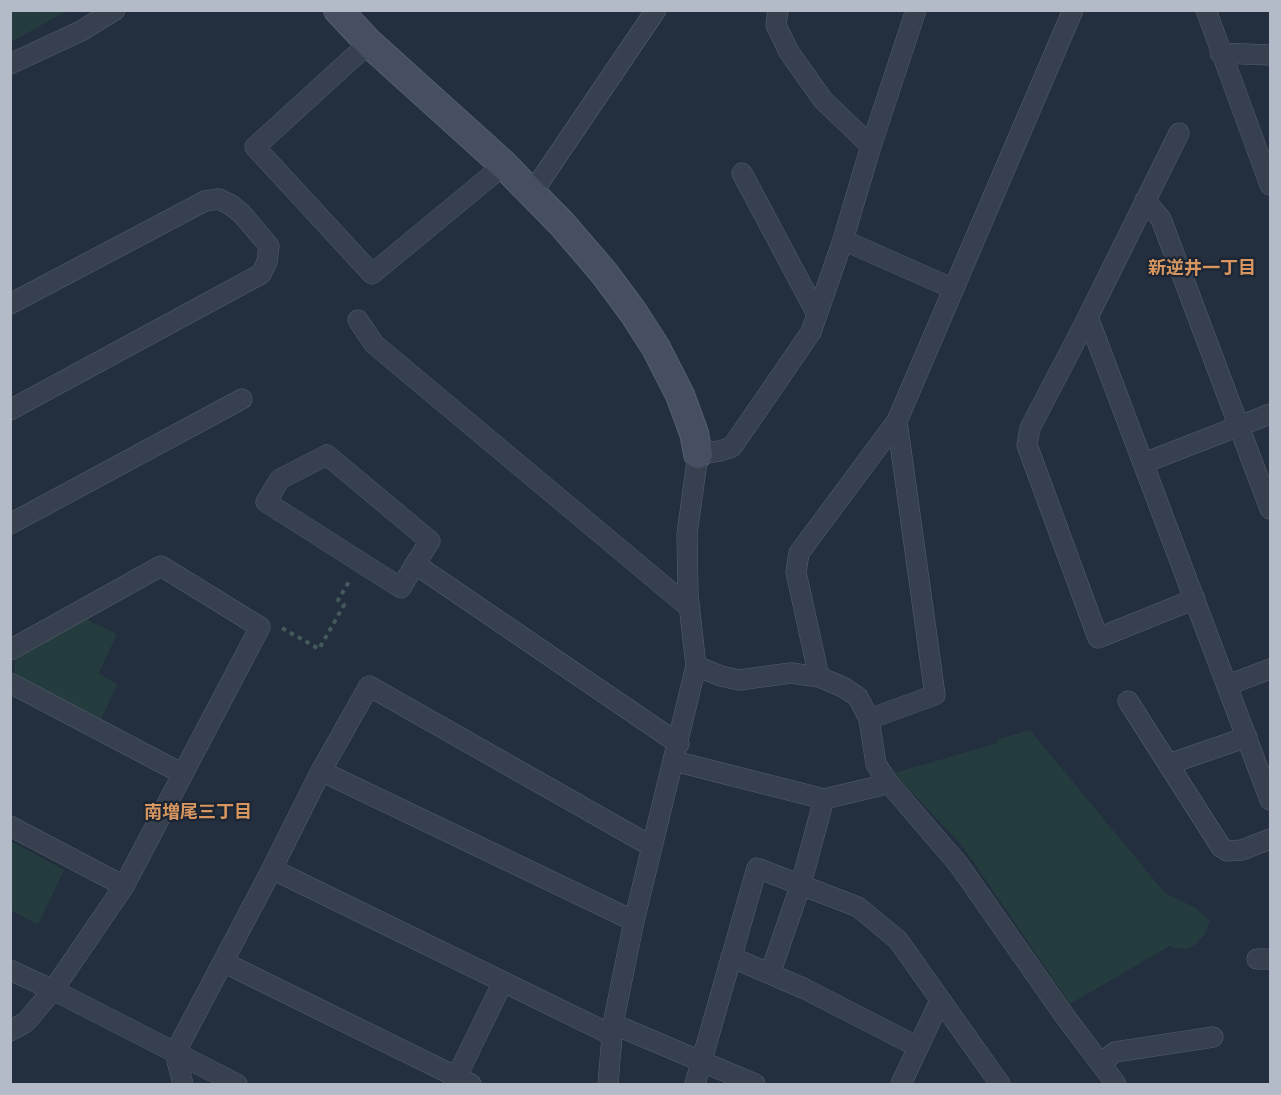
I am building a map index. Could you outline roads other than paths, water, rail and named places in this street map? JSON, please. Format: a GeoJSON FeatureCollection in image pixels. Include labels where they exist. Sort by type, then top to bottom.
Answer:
{"type":"FeatureCollection","features":[{"type":"Feature","properties":{"kind":"street"},"geometry":{"type":"LineString","coordinates":[[10,64],[81,31],[115,10]]}},
{"type":"Feature","properties":{"kind":"street"},"geometry":{"type":"LineString","coordinates":[[338,10],[369,43],[504,165],[562,224],[604,273],[656,348],[680,395],[694,433],[698,454],[687,534],[690,608],[696,666],[634,921],[613,1029],[608,1084]]}},
{"type":"Feature","properties":{"kind":"street"},"geometry":{"type":"LineString","coordinates":[[532,193],[656,10]]}},
{"type":"Feature","properties":{"kind":"street"},"geometry":{"type":"LineString","coordinates":[[778,10],[776,25],[789,52],[823,100],[871,146]]}},
{"type":"Feature","properties":{"kind":"street"},"geometry":{"type":"LineString","coordinates":[[698,454],[732,447],[811,332],[843,240],[916,10]]}},
{"type":"Feature","properties":{"kind":"street"},"geometry":{"type":"LineString","coordinates":[[819,677],[796,572],[799,553],[897,421],[1073,10]]}},
{"type":"Feature","properties":{"kind":"street"},"geometry":{"type":"LineString","coordinates":[[1206,10],[1270,185]]}},
{"type":"Feature","properties":{"kind":"street"},"geometry":{"type":"LineString","coordinates":[[369,43],[255,147],[372,274],[504,165]]}},
{"type":"Feature","properties":{"kind":"street"},"geometry":{"type":"LineString","coordinates":[[1221,53],[1270,55]]}},
{"type":"Feature","properties":{"kind":"street"},"geometry":{"type":"LineString","coordinates":[[1179,133],[1030,428],[1027,445],[1098,638],[1195,598]]}},
{"type":"Feature","properties":{"kind":"street"},"geometry":{"type":"LineString","coordinates":[[742,173],[817,314]]}},
{"type":"Feature","properties":{"kind":"street"},"geometry":{"type":"LineString","coordinates":[[10,304],[205,201],[219,199],[231,205],[242,214],[269,246],[267,262],[261,274],[10,410]]}},
{"type":"Feature","properties":{"kind":"street"},"geometry":{"type":"LineString","coordinates":[[1145,200],[1161,219],[1270,509]]}},
{"type":"Feature","properties":{"kind":"street"},"geometry":{"type":"LineString","coordinates":[[843,240],[954,289]]}},
{"type":"Feature","properties":{"kind":"street"},"geometry":{"type":"LineString","coordinates":[[1088,317],[1270,800]]}},
{"type":"Feature","properties":{"kind":"street"},"geometry":{"type":"LineString","coordinates":[[358,320],[374,344],[690,608]]}},
{"type":"Feature","properties":{"kind":"street"},"geometry":{"type":"LineString","coordinates":[[10,524],[242,399]]}},
{"type":"Feature","properties":{"kind":"street"},"geometry":{"type":"LineString","coordinates":[[1144,463],[1270,414]]}},
{"type":"Feature","properties":{"kind":"street"},"geometry":{"type":"LineString","coordinates":[[869,719],[936,695],[897,421]]}},
{"type":"Feature","properties":{"kind":"street"},"geometry":{"type":"LineString","coordinates":[[327,455],[430,541],[415,564],[401,588],[266,502],[280,478],[327,455]]}},
{"type":"Feature","properties":{"kind":"street"},"geometry":{"type":"LineString","coordinates":[[415,564],[676,752],[824,799],[879,786],[887,781]]}},
{"type":"Feature","properties":{"kind":"street"},"geometry":{"type":"LineString","coordinates":[[10,650],[160,566],[260,627],[124,886],[53,990],[26,1022],[10,1031]]}},
{"type":"Feature","properties":{"kind":"street"},"geometry":{"type":"LineString","coordinates":[[696,666],[739,680],[791,673],[819,677],[843,687],[858,697],[869,719],[876,764],[887,781],[960,865],[1064,1015],[1116,1084]]}},
{"type":"Feature","properties":{"kind":"street"},"geometry":{"type":"LineString","coordinates":[[1228,685],[1270,669]]}},
{"type":"Feature","properties":{"kind":"street"},"geometry":{"type":"LineString","coordinates":[[10,683],[183,774]]}},
{"type":"Feature","properties":{"kind":"street"},"geometry":{"type":"LineString","coordinates":[[183,1084],[175,1053],[321,771],[369,686],[651,846]]}},
{"type":"Feature","properties":{"kind":"street"},"geometry":{"type":"LineString","coordinates":[[1128,701],[1221,847],[1227,850],[1242,850],[1270,839]]}},
{"type":"Feature","properties":{"kind":"street"},"geometry":{"type":"LineString","coordinates":[[1169,765],[1247,737]]}},
{"type":"Feature","properties":{"kind":"street"},"geometry":{"type":"LineString","coordinates":[[321,771],[634,921]]}},
{"type":"Feature","properties":{"kind":"street"},"geometry":{"type":"LineString","coordinates":[[770,974],[801,884],[824,799]]}},
{"type":"Feature","properties":{"kind":"street"},"geometry":{"type":"LineString","coordinates":[[10,826],[124,886]]}},
{"type":"Feature","properties":{"kind":"street"},"geometry":{"type":"LineString","coordinates":[[695,1084],[757,867],[858,907],[898,940],[1000,1084]]}},
{"type":"Feature","properties":{"kind":"street"},"geometry":{"type":"LineString","coordinates":[[272,869],[503,982],[613,1029],[701,1060],[755,1084]]}},
{"type":"Feature","properties":{"kind":"street"},"geometry":{"type":"LineString","coordinates":[[731,957],[805,989],[918,1047]]}},
{"type":"Feature","properties":{"kind":"street"},"geometry":{"type":"LineString","coordinates":[[223,962],[460,1082],[503,982]]}},
{"type":"Feature","properties":{"kind":"street"},"geometry":{"type":"LineString","coordinates":[[10,970],[237,1084]]}},
{"type":"Feature","properties":{"kind":"street"},"geometry":{"type":"LineString","coordinates":[[902,1084],[941,1002]]}},
{"type":"Feature","properties":{"kind":"street"},"geometry":{"type":"LineString","coordinates":[[1101,1063],[1115,1052],[1213,1037]]}},
{"type":"Feature","properties":{"kind":"district","name":"新逆井一丁目"},"geometry":{"type":"Point","coordinates":[1202,268]}},
{"type":"Feature","properties":{"kind":"district","name":"南増尾三丁目"},"geometry":{"type":"Point","coordinates":[198,812]}}]}
